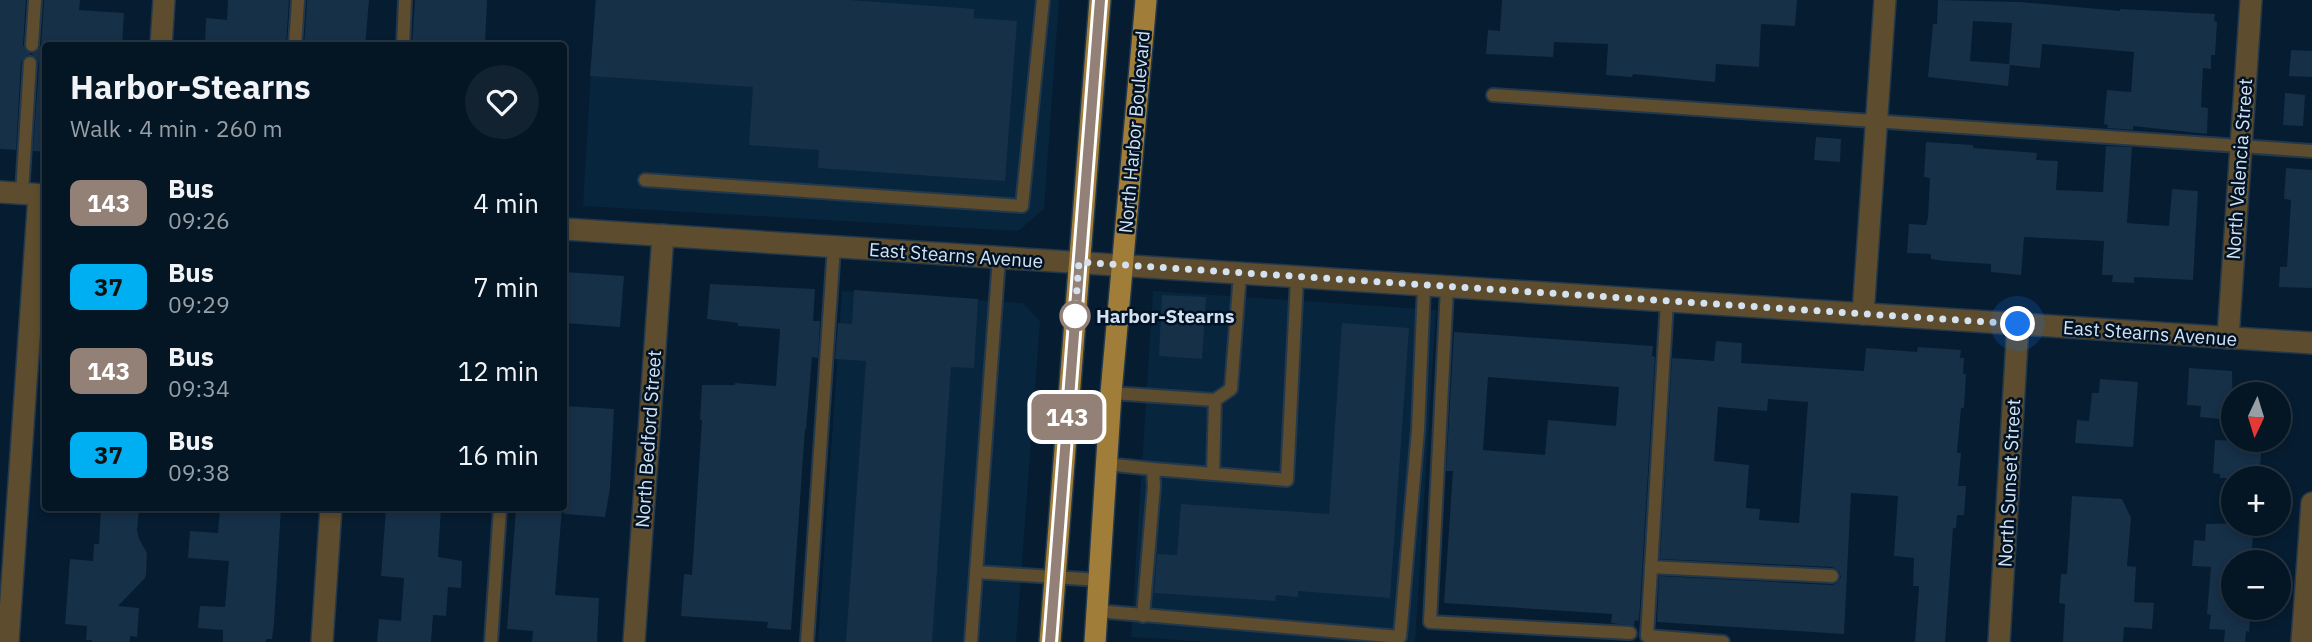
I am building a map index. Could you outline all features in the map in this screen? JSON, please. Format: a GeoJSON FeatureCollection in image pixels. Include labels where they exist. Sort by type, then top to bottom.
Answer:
{"type":"FeatureCollection","features":[{"type":"Feature","properties":{"kind":"main road"},"geometry":{"type":"LineString","coordinates":[[1050,642],[1100,0]]}},
{"type":"Feature","properties":{"kind":"main road","name":"North Harbor Boulevard"},"geometry":{"type":"LineString","coordinates":[[1095,642],[1105,464],[1145,0]]}},
{"type":"Feature","properties":{"kind":"street"},"geometry":{"type":"LineString","coordinates":[[162,42],[164,0]]}},
{"type":"Feature","properties":{"kind":"street"},"geometry":{"type":"LineString","coordinates":[[1863,314],[1885,0]]}},
{"type":"Feature","properties":{"kind":"street","name":"North Valencia Street"},"geometry":{"type":"LineString","coordinates":[[2228,338],[2251,0]]}},
{"type":"Feature","properties":{"kind":"street"},"geometry":{"type":"LineString","coordinates":[[0,192],[36,194],[8,642]]}},
{"type":"Feature","properties":{"kind":"street","name":"East Stearns Avenue"},"geometry":{"type":"LineString","coordinates":[[567,229],[2312,343]]}},
{"type":"Feature","properties":{"kind":"street","name":"North Bedford Street"},"geometry":{"type":"LineString","coordinates":[[634,642],[663,235]]}},
{"type":"Feature","properties":{"kind":"street","name":"North Sunset Street"},"geometry":{"type":"LineString","coordinates":[[1999,642],[2018,324]]}},
{"type":"Feature","properties":{"kind":"street"},"geometry":{"type":"LineString","coordinates":[[2302,642],[2312,503]]}},
{"type":"Feature","properties":{"kind":"street"},"geometry":{"type":"LineString","coordinates":[[322,642],[331,511]]}},
{"type":"Feature","properties":{"kind":"lane"},"geometry":{"type":"LineString","coordinates":[[32,45],[35,0]]}},
{"type":"Feature","properties":{"kind":"lane"},"geometry":{"type":"LineString","coordinates":[[295,42],[298,0]]}},
{"type":"Feature","properties":{"kind":"lane"},"geometry":{"type":"LineString","coordinates":[[402,42],[405,0]]}},
{"type":"Feature","properties":{"kind":"lane"},"geometry":{"type":"LineString","coordinates":[[645,180],[1021,206],[1043,0]]}},
{"type":"Feature","properties":{"kind":"lane"},"geometry":{"type":"LineString","coordinates":[[30,63],[36,194]]}},
{"type":"Feature","properties":{"kind":"lane"},"geometry":{"type":"LineString","coordinates":[[1493,95],[2312,151]]}},
{"type":"Feature","properties":{"kind":"lane"},"geometry":{"type":"LineString","coordinates":[[807,642],[834,247]]}},
{"type":"Feature","properties":{"kind":"lane"},"geometry":{"type":"LineString","coordinates":[[971,642],[999,258]]}},
{"type":"Feature","properties":{"kind":"lane"},"geometry":{"type":"LineString","coordinates":[[1111,393],[1215,400],[1231,389],[1240,274]]}},
{"type":"Feature","properties":{"kind":"lane"},"geometry":{"type":"LineString","coordinates":[[1105,464],[1287,480],[1297,278]]}},
{"type":"Feature","properties":{"kind":"lane"},"geometry":{"type":"LineString","coordinates":[[1097,611],[1400,637],[1418,430],[1424,286]]}},
{"type":"Feature","properties":{"kind":"lane"},"geometry":{"type":"LineString","coordinates":[[1447,288],[1430,622],[1630,633]]}},
{"type":"Feature","properties":{"kind":"lane"},"geometry":{"type":"LineString","coordinates":[[1667,302],[1647,636],[1723,642]]}},
{"type":"Feature","properties":{"kind":"lane"},"geometry":{"type":"LineString","coordinates":[[1213,474],[1215,400]]}},
{"type":"Feature","properties":{"kind":"lane"},"geometry":{"type":"LineString","coordinates":[[1143,616],[1153,469]]}},
{"type":"Feature","properties":{"kind":"lane"},"geometry":{"type":"LineString","coordinates":[[491,642],[500,511]]}},
{"type":"Feature","properties":{"kind":"lane"},"geometry":{"type":"LineString","coordinates":[[1651,567],[1832,576]]}},
{"type":"Feature","properties":{"kind":"lane"},"geometry":{"type":"LineString","coordinates":[[976,572],[1098,580]]}},
{"type":"Feature","properties":{"kind":"shaded area"},"geometry":{"type":"Polygon","coordinates":[[[595,0],[1059,0],[1044,209],[1018,231],[583,206],[595,0]]]}},
{"type":"Feature","properties":{"kind":"shaded area"},"geometry":{"type":"Polygon","coordinates":[[[842,291],[1023,303],[1040,321],[1016,642],[818,642],[842,291]]]}},
{"type":"Feature","properties":{"kind":"shaded area"},"geometry":{"type":"Polygon","coordinates":[[[1153,291],[1436,310],[1415,642],[1208,642],[1131,637],[1153,291]]]}},
{"type":"Feature","properties":{"kind":"building"},"geometry":{"type":"Polygon","coordinates":[[[0,0],[26,0],[23,45],[31,54],[21,62],[16,150],[0,149],[0,0]]]}},
{"type":"Feature","properties":{"kind":"building"},"geometry":{"type":"Polygon","coordinates":[[[44,0],[80,0],[79,10],[124,13],[122,42],[42,42],[42,152],[33,151],[39,64],[31,54],[41,46],[44,0]]]}},
{"type":"Feature","properties":{"kind":"building"},"geometry":{"type":"Polygon","coordinates":[[[228,0],[289,0],[286,42],[205,42],[206,18],[227,20],[228,0]]]}},
{"type":"Feature","properties":{"kind":"building"},"geometry":{"type":"Polygon","coordinates":[[[307,0],[369,0],[365,42],[304,42],[307,0]]]}},
{"type":"Feature","properties":{"kind":"building"},"geometry":{"type":"Polygon","coordinates":[[[415,0],[487,0],[485,42],[412,42],[415,0]]]}},
{"type":"Feature","properties":{"kind":"building"},"geometry":{"type":"Polygon","coordinates":[[[596,0],[850,0],[974,9],[974,18],[1017,21],[1005,181],[818,168],[819,150],[749,145],[753,87],[590,76],[596,0]]]}},
{"type":"Feature","properties":{"kind":"building"},"geometry":{"type":"Polygon","coordinates":[[[1502,0],[1797,0],[1795,26],[1761,24],[1759,67],[1716,64],[1715,82],[1633,74],[1632,77],[1606,75],[1608,44],[1554,42],[1553,57],[1486,54],[1488,30],[1500,31],[1502,0]]]}},
{"type":"Feature","properties":{"kind":"building"},"geometry":{"type":"Polygon","coordinates":[[[1938,0],[2020,2],[2120,11],[2215,14],[2215,55],[2211,55],[2211,69],[2203,68],[2201,107],[2208,108],[2207,134],[2133,126],[2133,130],[2107,128],[2108,125],[2104,124],[2107,90],[2131,92],[2134,52],[2042,44],[2040,68],[2010,65],[2008,86],[1928,77],[1933,24],[1937,24],[1938,0]],[[1973,21],[1970,61],[2009,64],[2012,23],[1973,21]]]}},
{"type":"Feature","properties":{"kind":"building"},"geometry":{"type":"Polygon","coordinates":[[[2291,50],[2312,51],[2312,77],[2289,76],[2291,50]]]}},
{"type":"Feature","properties":{"kind":"building"},"geometry":{"type":"Polygon","coordinates":[[[2285,93],[2305,95],[2303,126],[2283,125],[2285,93]]]}},
{"type":"Feature","properties":{"kind":"building"},"geometry":{"type":"Polygon","coordinates":[[[1816,137],[1841,139],[1840,162],[1814,160],[1816,137]]]}},
{"type":"Feature","properties":{"kind":"building"},"geometry":{"type":"Polygon","coordinates":[[[1926,142],[2037,153],[2036,160],[2058,161],[2056,190],[2103,192],[2106,146],[2132,147],[2127,223],[2169,226],[2172,189],[2198,191],[2193,280],[2134,277],[2134,283],[2112,282],[2113,275],[2102,275],[2104,241],[2024,237],[2021,275],[1991,272],[1991,264],[1944,261],[1931,259],[1931,254],[1907,253],[1909,224],[1926,225],[1928,218],[1930,178],[1924,177],[1926,142]]]}},
{"type":"Feature","properties":{"kind":"building"},"geometry":{"type":"Polygon","coordinates":[[[2286,168],[2312,170],[2312,288],[2279,287],[2280,267],[2287,267],[2291,200],[2284,199],[2286,168]]]}},
{"type":"Feature","properties":{"kind":"building"},"geometry":{"type":"Polygon","coordinates":[[[567,272],[624,276],[620,327],[567,323],[567,272]]]}},
{"type":"Feature","properties":{"kind":"building"},"geometry":{"type":"Polygon","coordinates":[[[710,284],[815,289],[813,321],[820,321],[818,358],[812,357],[791,630],[767,628],[768,622],[681,616],[684,574],[692,575],[702,385],[735,383],[776,386],[780,329],[738,326],[738,323],[707,319],[710,284]]]}},
{"type":"Feature","properties":{"kind":"building"},"geometry":{"type":"Polygon","coordinates":[[[854,290],[978,299],[974,368],[951,367],[932,642],[846,642],[866,361],[835,359],[838,323],[852,324],[854,290]]]}},
{"type":"Feature","properties":{"kind":"building"},"geometry":{"type":"Polygon","coordinates":[[[1162,295],[1206,297],[1202,359],[1159,356],[1162,295]]]}},
{"type":"Feature","properties":{"kind":"building"},"geometry":{"type":"Polygon","coordinates":[[[1342,323],[1409,328],[1390,598],[1298,591],[1298,597],[1276,595],[1275,601],[1154,593],[1157,554],[1177,555],[1181,504],[1329,514],[1342,323]]]}},
{"type":"Feature","properties":{"kind":"building"},"geometry":{"type":"Polygon","coordinates":[[[1454,332],[1653,346],[1652,356],[1655,357],[1639,621],[1635,620],[1634,626],[1611,623],[1612,614],[1444,603],[1453,471],[1446,471],[1454,332]],[[1488,377],[1483,450],[1545,455],[1548,420],[1616,426],[1619,387],[1488,377]]]}},
{"type":"Feature","properties":{"kind":"building"},"geometry":{"type":"Polygon","coordinates":[[[1716,341],[1742,343],[1741,363],[1864,371],[1866,348],[1917,352],[1918,347],[1961,350],[1960,358],[1964,358],[1963,374],[1966,374],[1957,453],[1961,453],[1958,486],[1966,486],[1964,515],[1957,515],[1956,528],[1953,528],[1945,642],[1915,642],[1919,586],[1913,586],[1914,558],[1894,556],[1898,496],[1851,493],[1844,634],[1657,622],[1659,576],[1832,585],[1841,577],[1839,571],[1832,567],[1660,559],[1672,358],[1714,361],[1716,341]],[[1768,399],[1767,411],[1718,407],[1714,461],[1749,465],[1746,508],[1760,509],[1759,520],[1799,523],[1808,402],[1768,399]]]}},
{"type":"Feature","properties":{"kind":"building"},"geometry":{"type":"Polygon","coordinates":[[[2189,368],[2232,371],[2232,382],[2221,382],[2221,419],[2200,417],[2201,406],[2187,405],[2189,368]]]}},
{"type":"Feature","properties":{"kind":"building"},"geometry":{"type":"Polygon","coordinates":[[[2100,379],[2138,382],[2133,447],[2075,443],[2077,420],[2089,421],[2092,393],[2099,393],[2100,379]]]}},
{"type":"Feature","properties":{"kind":"building"},"geometry":{"type":"Polygon","coordinates":[[[567,406],[614,409],[610,488],[605,517],[564,514],[564,511],[567,511],[567,406]]]}},
{"type":"Feature","properties":{"kind":"building"},"geometry":{"type":"Polygon","coordinates":[[[2215,440],[2221,440],[2221,452],[2261,452],[2260,466],[2221,466],[2221,478],[2220,474],[2213,473],[2215,440]]]}},
{"type":"Feature","properties":{"kind":"building"},"geometry":{"type":"Polygon","coordinates":[[[2072,496],[2122,499],[2131,518],[2127,566],[2136,567],[2134,602],[2154,603],[2152,629],[2124,627],[2123,642],[2063,642],[2065,604],[2059,603],[2061,574],[2067,574],[2072,496]]]}},
{"type":"Feature","properties":{"kind":"building"},"geometry":{"type":"Polygon","coordinates":[[[101,511],[139,511],[137,530],[147,553],[146,574],[118,606],[139,608],[137,637],[130,636],[130,642],[92,642],[86,640],[87,626],[65,624],[70,559],[93,561],[94,544],[99,544],[101,511]]]}},
{"type":"Feature","properties":{"kind":"building"},"geometry":{"type":"Polygon","coordinates":[[[220,511],[281,511],[274,623],[272,639],[266,639],[266,642],[223,642],[223,630],[198,628],[200,606],[225,607],[229,561],[188,558],[190,531],[218,533],[220,511]]]}},
{"type":"Feature","properties":{"kind":"building"},"geometry":{"type":"Polygon","coordinates":[[[386,511],[441,511],[438,557],[462,561],[461,588],[448,587],[446,616],[433,615],[431,642],[377,642],[379,619],[401,621],[404,578],[381,576],[386,511]]]}},
{"type":"Feature","properties":{"kind":"building"},"geometry":{"type":"Polygon","coordinates":[[[516,511],[562,511],[555,595],[599,598],[597,642],[532,642],[533,631],[507,629],[516,511]]]}},
{"type":"Feature","properties":{"kind":"building"},"geometry":{"type":"Polygon","coordinates":[[[2206,524],[2221,524],[2221,536],[2253,536],[2252,550],[2221,550],[2221,620],[2250,620],[2245,642],[2224,642],[2225,630],[2209,629],[2211,615],[2207,614],[2211,567],[2192,566],[2194,540],[2205,541],[2206,524]]]}},
{"type":"Feature","properties":{"kind":"bus line","name":"143"},"geometry":{"type":"LineString","coordinates":[[1050,642],[1100,0]]}},
{"type":"Feature","properties":{"kind":"place","name":"Harbor-Stearns"},"geometry":{"type":"Point","coordinates":[1075,316]}},
{"type":"Feature","properties":{"kind":"route"},"geometry":{"type":"LineString","coordinates":[[1075,316],[1079,262],[2018,324]]}}]}
